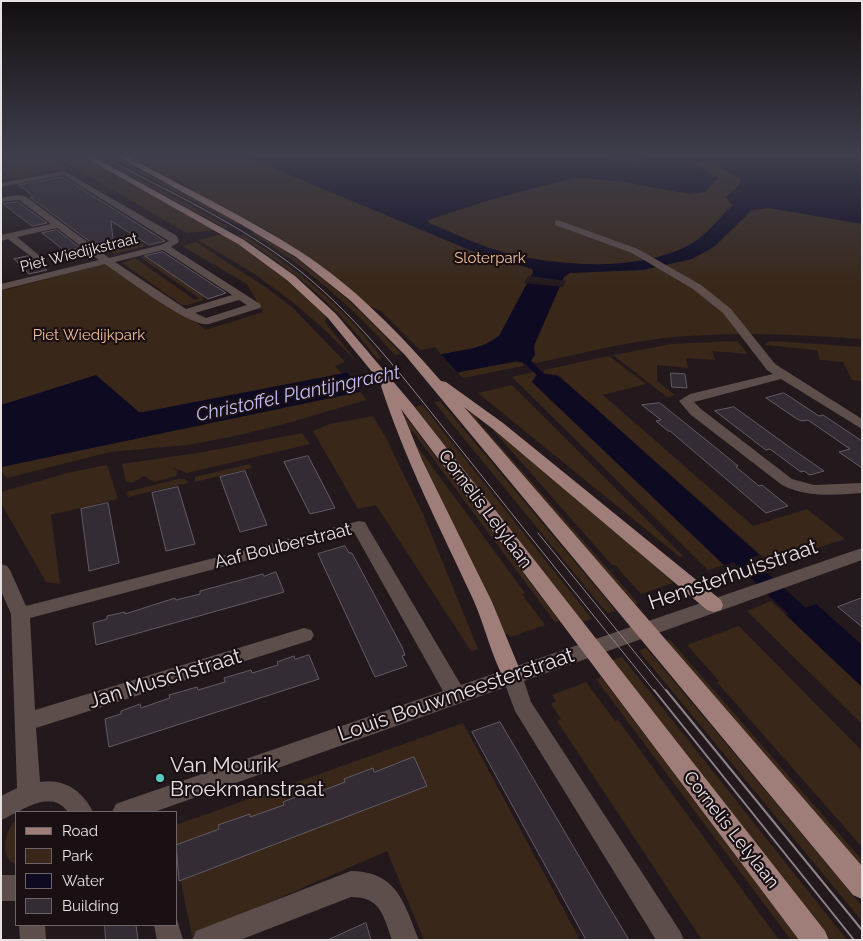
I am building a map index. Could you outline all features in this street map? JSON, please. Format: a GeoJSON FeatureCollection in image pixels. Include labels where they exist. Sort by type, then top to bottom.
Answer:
{"type":"FeatureCollection","features":[{"type":"Feature","properties":{"kind":"main road"},"geometry":{"type":"LineString","coordinates":[[166,199],[209,222],[260,254],[308,292],[342,326],[385,380],[401,410],[417,465],[500,640],[512,676]]}},
{"type":"Feature","properties":{"kind":"main road"},"geometry":{"type":"LineString","coordinates":[[200,199],[292,250],[338,284],[409,352],[431,378],[454,398],[506,432],[714,605]]}},
{"type":"Feature","properties":{"kind":"main road"},"geometry":{"type":"LineString","coordinates":[[454,398],[619,601],[862,886]]}},
{"type":"Feature","properties":{"kind":"main road","name":"Cornelis Lelylaan"},"geometry":{"type":"LineString","coordinates":[[401,410],[568,618],[816,940]]}},
{"type":"Feature","properties":{"kind":"street"},"geometry":{"type":"LineString","coordinates":[[23,199],[108,261],[185,313],[205,322],[256,306],[164,247]]}},
{"type":"Feature","properties":{"kind":"street"},"geometry":{"type":"LineString","coordinates":[[108,199],[174,238],[174,242],[164,247]]}},
{"type":"Feature","properties":{"kind":"street"},"geometry":{"type":"LineString","coordinates":[[558,223],[643,255],[713,298],[727,311],[771,367],[862,425]]}},
{"type":"Feature","properties":{"kind":"street"},"geometry":{"type":"LineString","coordinates":[[6,237],[58,225]]}},
{"type":"Feature","properties":{"kind":"street"},"geometry":{"type":"LineString","coordinates":[[6,237],[37,258]]}},
{"type":"Feature","properties":{"kind":"street","name":"Piet Wiedijkstraat"},"geometry":{"type":"LineString","coordinates":[[1,288],[164,247]]}},
{"type":"Feature","properties":{"kind":"street"},"geometry":{"type":"LineString","coordinates":[[185,313],[241,296]]}},
{"type":"Feature","properties":{"kind":"street"},"geometry":{"type":"LineString","coordinates":[[783,375],[695,397],[686,402],[696,412],[787,482],[799,489],[810,491],[862,488]]}},
{"type":"Feature","properties":{"kind":"street","name":"Aaf Bouberstraat"},"geometry":{"type":"LineString","coordinates":[[20,614],[359,526],[456,695]]}},
{"type":"Feature","properties":{"kind":"street","name":"Hemsterhuisstraat"},"geometry":{"type":"LineString","coordinates":[[618,638],[862,554]]}},
{"type":"Feature","properties":{"kind":"street"},"geometry":{"type":"LineString","coordinates":[[1,570],[20,614],[29,794]]}},
{"type":"Feature","properties":{"kind":"street","name":"Jan Muschstraat"},"geometry":{"type":"LineString","coordinates":[[26,722],[304,635]]}},
{"type":"Feature","properties":{"kind":"street","name":"Louis Bouwmeesterstraat"},"geometry":{"type":"LineString","coordinates":[[130,811],[148,808],[456,695],[618,638]]}},
{"type":"Feature","properties":{"kind":"street"},"geometry":{"type":"LineString","coordinates":[[512,676],[522,705],[671,940]]}},
{"type":"Feature","properties":{"kind":"street"},"geometry":{"type":"LineString","coordinates":[[1,809],[10,802],[29,794],[44,791],[57,792],[69,796],[80,811]]}},
{"type":"Feature","properties":{"kind":"street"},"geometry":{"type":"LineString","coordinates":[[205,940],[351,884],[363,883],[375,886],[382,892],[392,906],[406,940]]}},
{"type":"Feature","properties":{"kind":"street"},"geometry":{"type":"LineString","coordinates":[[1,888],[15,888]]}},
{"type":"Feature","properties":{"kind":"street"},"geometry":{"type":"LineString","coordinates":[[32,926],[33,940]]}},
{"type":"Feature","properties":{"kind":"street"},"geometry":{"type":"LineString","coordinates":[[167,926],[170,940]]}},
{"type":"Feature","properties":{"kind":"green space"},"geometry":{"type":"Polygon","coordinates":[[[128,199],[160,199],[216,230],[187,233],[128,199]]]}},
{"type":"Feature","properties":{"kind":"green space"},"geometry":{"type":"Polygon","coordinates":[[[172,199],[177,199],[229,227],[225,228],[172,199]]]}},
{"type":"Feature","properties":{"kind":"green space"},"geometry":{"type":"Polygon","coordinates":[[[189,199],[195,199],[242,224],[238,225],[189,199]]]}},
{"type":"Feature","properties":{"kind":"green space","name":"Sloterpark"},"geometry":{"type":"Polygon","coordinates":[[[206,199],[829,199],[862,214],[862,339],[763,334],[714,334],[632,343],[537,363],[531,361],[534,355],[441,354],[435,347],[420,350],[381,311],[369,306],[313,260],[268,231],[206,199]]]}},
{"type":"Feature","properties":{"kind":"green space"},"geometry":{"type":"Polygon","coordinates":[[[256,232],[333,287],[368,319],[401,354],[395,355],[363,320],[310,273],[251,233],[256,232]]]}},
{"type":"Feature","properties":{"kind":"green space"},"geometry":{"type":"Polygon","coordinates":[[[222,234],[263,261],[316,305],[326,317],[325,322],[357,362],[324,329],[290,300],[253,273],[198,240],[222,234]]]}},
{"type":"Feature","properties":{"kind":"green space"},"geometry":{"type":"Polygon","coordinates":[[[243,235],[263,247],[318,290],[352,322],[382,358],[377,359],[347,323],[314,291],[259,248],[239,236],[243,235]]]}},
{"type":"Feature","properties":{"kind":"green space"},"geometry":{"type":"Polygon","coordinates":[[[134,238],[146,246],[114,254],[103,246],[134,238]]]}},
{"type":"Feature","properties":{"kind":"green space","name":"Piet Wiedijkpark"},"geometry":{"type":"Polygon","coordinates":[[[196,242],[267,288],[292,307],[345,362],[335,366],[343,375],[127,417],[1,411],[1,291],[110,262],[206,330],[263,312],[247,284],[182,246],[196,242]]]}},
{"type":"Feature","properties":{"kind":"green space"},"geometry":{"type":"Polygon","coordinates":[[[144,256],[205,296],[202,298],[205,300],[182,305],[122,263],[135,258],[195,300],[199,298],[140,257],[144,256]]]}},
{"type":"Feature","properties":{"kind":"green space"},"geometry":{"type":"Polygon","coordinates":[[[737,341],[748,354],[712,351],[715,360],[686,358],[688,368],[657,365],[657,381],[675,395],[667,397],[613,355],[672,344],[737,341]]]}},
{"type":"Feature","properties":{"kind":"green space"},"geometry":{"type":"Polygon","coordinates":[[[770,341],[862,347],[862,381],[852,380],[843,362],[820,360],[817,350],[764,345],[770,341]]]}},
{"type":"Feature","properties":{"kind":"green space"},"geometry":{"type":"Polygon","coordinates":[[[609,356],[646,384],[603,395],[753,526],[807,509],[845,539],[770,563],[558,375],[544,373],[544,370],[609,356]]]}},
{"type":"Feature","properties":{"kind":"green space"},"geometry":{"type":"Polygon","coordinates":[[[516,362],[523,363],[523,366],[463,378],[457,372],[516,362]]]}},
{"type":"Feature","properties":{"kind":"green space"},"geometry":{"type":"Polygon","coordinates":[[[534,372],[536,375],[532,382],[724,565],[708,570],[512,377],[534,372]]]}},
{"type":"Feature","properties":{"kind":"green space"},"geometry":{"type":"Polygon","coordinates":[[[512,385],[683,556],[680,557],[478,393],[512,385]]]}},
{"type":"Feature","properties":{"kind":"green space"},"geometry":{"type":"Polygon","coordinates":[[[361,391],[366,400],[288,423],[235,436],[187,445],[110,452],[7,478],[1,471],[1,467],[361,391]]]}},
{"type":"Feature","properties":{"kind":"green space"},"geometry":{"type":"Polygon","coordinates":[[[440,401],[615,611],[608,613],[602,607],[434,402],[440,401]]]}},
{"type":"Feature","properties":{"kind":"green space"},"geometry":{"type":"Polygon","coordinates":[[[458,402],[476,416],[477,420],[638,603],[634,605],[458,402]]]}},
{"type":"Feature","properties":{"kind":"green space"},"geometry":{"type":"Polygon","coordinates":[[[422,405],[592,619],[582,622],[415,407],[422,405]]]}},
{"type":"Feature","properties":{"kind":"green space"},"geometry":{"type":"Polygon","coordinates":[[[373,416],[385,436],[423,514],[478,649],[471,651],[376,505],[358,509],[313,431],[330,424],[373,416]]]}},
{"type":"Feature","properties":{"kind":"green space"},"geometry":{"type":"Polygon","coordinates":[[[405,416],[559,621],[555,622],[414,433],[406,429],[401,417],[405,416]]]}},
{"type":"Feature","properties":{"kind":"green space"},"geometry":{"type":"Polygon","coordinates":[[[496,428],[673,583],[641,594],[615,565],[612,565],[492,429],[496,428]]]}},
{"type":"Feature","properties":{"kind":"green space"},"geometry":{"type":"Polygon","coordinates":[[[302,433],[310,444],[187,473],[173,468],[177,471],[176,476],[154,482],[144,476],[134,482],[126,482],[122,464],[204,452],[302,433]]]}},
{"type":"Feature","properties":{"kind":"green space"},"geometry":{"type":"Polygon","coordinates":[[[417,446],[525,593],[522,594],[545,625],[511,637],[508,634],[504,635],[413,447],[417,446]]]}},
{"type":"Feature","properties":{"kind":"green space"},"geometry":{"type":"Polygon","coordinates":[[[249,464],[252,468],[195,482],[195,477],[249,464]]]}},
{"type":"Feature","properties":{"kind":"green space"},"geometry":{"type":"Polygon","coordinates":[[[107,465],[118,499],[51,515],[60,584],[46,582],[1,503],[1,492],[71,472],[107,465]]]}},
{"type":"Feature","properties":{"kind":"green space"},"geometry":{"type":"Polygon","coordinates":[[[178,479],[185,479],[188,483],[128,497],[127,492],[178,479]]]}},
{"type":"Feature","properties":{"kind":"green space"},"geometry":{"type":"Polygon","coordinates":[[[771,601],[862,687],[862,724],[747,611],[771,601]]]}},
{"type":"Feature","properties":{"kind":"green space"},"geometry":{"type":"Polygon","coordinates":[[[739,626],[862,751],[862,847],[717,682],[719,681],[687,645],[739,626]]]}},
{"type":"Feature","properties":{"kind":"green space"},"geometry":{"type":"Polygon","coordinates":[[[670,640],[862,860],[862,867],[666,641],[670,640]]]}},
{"type":"Feature","properties":{"kind":"green space"},"geometry":{"type":"Polygon","coordinates":[[[646,648],[862,906],[862,921],[639,651],[646,648]]]}},
{"type":"Feature","properties":{"kind":"green space"},"geometry":{"type":"Polygon","coordinates":[[[622,657],[847,940],[831,940],[612,660],[622,657]]]}},
{"type":"Feature","properties":{"kind":"green space"},"geometry":{"type":"Polygon","coordinates":[[[601,677],[799,940],[791,940],[596,679],[601,677]]]}},
{"type":"Feature","properties":{"kind":"green space"},"geometry":{"type":"Polygon","coordinates":[[[586,682],[615,721],[618,720],[779,940],[702,940],[557,721],[561,719],[551,704],[556,701],[552,695],[586,682]]]}},
{"type":"Feature","properties":{"kind":"green space"},"geometry":{"type":"Polygon","coordinates":[[[463,723],[580,940],[424,940],[387,851],[192,936],[178,868],[178,824],[463,723]]]}},
{"type":"Feature","properties":{"kind":"green space"},"geometry":{"type":"Polygon","coordinates":[[[15,821],[15,863],[7,857],[5,845],[8,831],[15,821]]]}},
{"type":"Feature","properties":{"kind":"water","name":"Christoffel Plantijngracht"},"geometry":{"type":"Polygon","coordinates":[[[347,199],[494,199],[428,220],[429,223],[479,244],[518,256],[566,263],[592,264],[643,260],[666,255],[687,246],[705,233],[732,206],[727,199],[862,199],[862,224],[768,208],[752,210],[714,247],[692,259],[643,270],[570,273],[564,277],[534,346],[535,355],[531,361],[544,374],[558,376],[759,555],[724,565],[532,382],[537,375],[523,362],[516,361],[1,467],[1,405],[96,375],[139,412],[143,412],[474,348],[486,344],[499,336],[533,272],[532,269],[472,251],[347,199]]]}},
{"type":"Feature","properties":{"kind":"water"},"geometry":{"type":"Polygon","coordinates":[[[816,604],[862,645],[862,687],[786,615],[816,604]]]}},
{"type":"Feature","properties":{"kind":"pier"},"geometry":{"type":"Polygon","coordinates":[[[528,276],[566,281],[563,287],[524,283],[528,276]]]}},
{"type":"Feature","properties":{"kind":"pier"},"geometry":{"type":"Polygon","coordinates":[[[439,352],[459,374],[362,394],[346,371],[439,352]]]}},
{"type":"Feature","properties":{"kind":"building"},"geometry":{"type":"Polygon","coordinates":[[[33,199],[98,199],[165,241],[149,245],[111,221],[113,239],[93,244],[33,199]]]}},
{"type":"Feature","properties":{"kind":"building"},"geometry":{"type":"Polygon","coordinates":[[[18,202],[47,223],[32,226],[3,204],[18,202]]]}},
{"type":"Feature","properties":{"kind":"building"},"geometry":{"type":"Polygon","coordinates":[[[57,230],[80,248],[65,251],[42,233],[57,230]]]}},
{"type":"Feature","properties":{"kind":"building"},"geometry":{"type":"Polygon","coordinates":[[[163,252],[226,293],[208,299],[145,256],[163,252]]]}},
{"type":"Feature","properties":{"kind":"building"},"geometry":{"type":"Polygon","coordinates":[[[28,256],[47,270],[29,274],[14,259],[28,256]]]}},
{"type":"Feature","properties":{"kind":"building"},"geometry":{"type":"Polygon","coordinates":[[[671,373],[685,374],[687,388],[672,387],[671,373]]]}},
{"type":"Feature","properties":{"kind":"building"},"geometry":{"type":"Polygon","coordinates":[[[784,393],[819,416],[823,415],[862,441],[862,468],[839,452],[850,449],[808,420],[802,421],[797,419],[766,398],[784,393]]]}},
{"type":"Feature","properties":{"kind":"building"},"geometry":{"type":"Polygon","coordinates":[[[660,403],[738,466],[736,467],[759,486],[762,485],[788,506],[766,513],[656,421],[661,420],[642,405],[660,403]]]}},
{"type":"Feature","properties":{"kind":"building"},"geometry":{"type":"Polygon","coordinates":[[[734,407],[824,471],[810,475],[804,471],[801,472],[770,449],[766,450],[715,411],[734,407]]]}},
{"type":"Feature","properties":{"kind":"building"},"geometry":{"type":"Polygon","coordinates":[[[308,456],[335,508],[310,514],[284,462],[308,456]]]}},
{"type":"Feature","properties":{"kind":"building"},"geometry":{"type":"Polygon","coordinates":[[[245,471],[267,525],[240,532],[220,477],[245,471]]]}},
{"type":"Feature","properties":{"kind":"building"},"geometry":{"type":"Polygon","coordinates":[[[178,487],[195,544],[166,551],[152,493],[178,487]]]}},
{"type":"Feature","properties":{"kind":"building"},"geometry":{"type":"Polygon","coordinates":[[[108,503],[119,563],[89,571],[81,509],[108,503]]]}},
{"type":"Feature","properties":{"kind":"building"},"geometry":{"type":"Polygon","coordinates":[[[345,546],[349,553],[352,553],[402,647],[405,655],[402,656],[407,666],[375,677],[318,554],[345,546]]]}},
{"type":"Feature","properties":{"kind":"building"},"geometry":{"type":"Polygon","coordinates":[[[276,572],[284,592],[96,645],[93,623],[107,619],[107,616],[125,612],[125,614],[175,598],[176,600],[200,594],[200,591],[276,572]]]}},
{"type":"Feature","properties":{"kind":"building"},"geometry":{"type":"Polygon","coordinates":[[[862,598],[862,627],[838,607],[862,598]]]}},
{"type":"Feature","properties":{"kind":"building"},"geometry":{"type":"Polygon","coordinates":[[[309,655],[319,679],[109,747],[105,719],[121,714],[121,711],[140,704],[141,708],[170,698],[169,695],[197,687],[198,690],[225,682],[224,678],[251,670],[252,673],[278,665],[277,662],[294,656],[295,659],[309,655]]]}},
{"type":"Feature","properties":{"kind":"building"},"geometry":{"type":"Polygon","coordinates":[[[500,722],[629,940],[586,940],[472,732],[500,722]]]}},
{"type":"Feature","properties":{"kind":"building"},"geometry":{"type":"Polygon","coordinates":[[[414,757],[427,786],[179,881],[178,844],[219,829],[218,825],[250,814],[250,817],[284,805],[283,802],[313,790],[314,794],[345,782],[344,779],[373,768],[374,772],[414,757]]]}},
{"type":"Feature","properties":{"kind":"building"},"geometry":{"type":"Polygon","coordinates":[[[366,923],[371,940],[328,940],[366,923]]]}},
{"type":"Feature","properties":{"kind":"building"},"geometry":{"type":"Polygon","coordinates":[[[105,926],[136,926],[138,940],[106,940],[105,926]]]}},
{"type":"Feature","properties":{"kind":"waterway"},"geometry":{"type":"LineString","coordinates":[[726,545],[812,625]]}},
{"type":"Feature","properties":{"kind":"tram line"},"geometry":{"type":"LineString","coordinates":[[184,199],[228,223],[277,254],[300,271],[344,310],[403,377],[655,692]]}},
{"type":"Feature","properties":{"kind":"tram line"},"geometry":{"type":"LineString","coordinates":[[538,533],[667,692]]}},
{"type":"Feature","properties":{"kind":"tram line"},"geometry":{"type":"LineString","coordinates":[[654,690],[854,940]]}},
{"type":"Feature","properties":{"kind":"tram line"},"geometry":{"type":"LineString","coordinates":[[666,690],[862,930]]}},
{"type":"Feature","properties":{"kind":"place","name":"Van Mourik Broekmanstraat"},"geometry":{"type":"Point","coordinates":[160,778]}}]}
